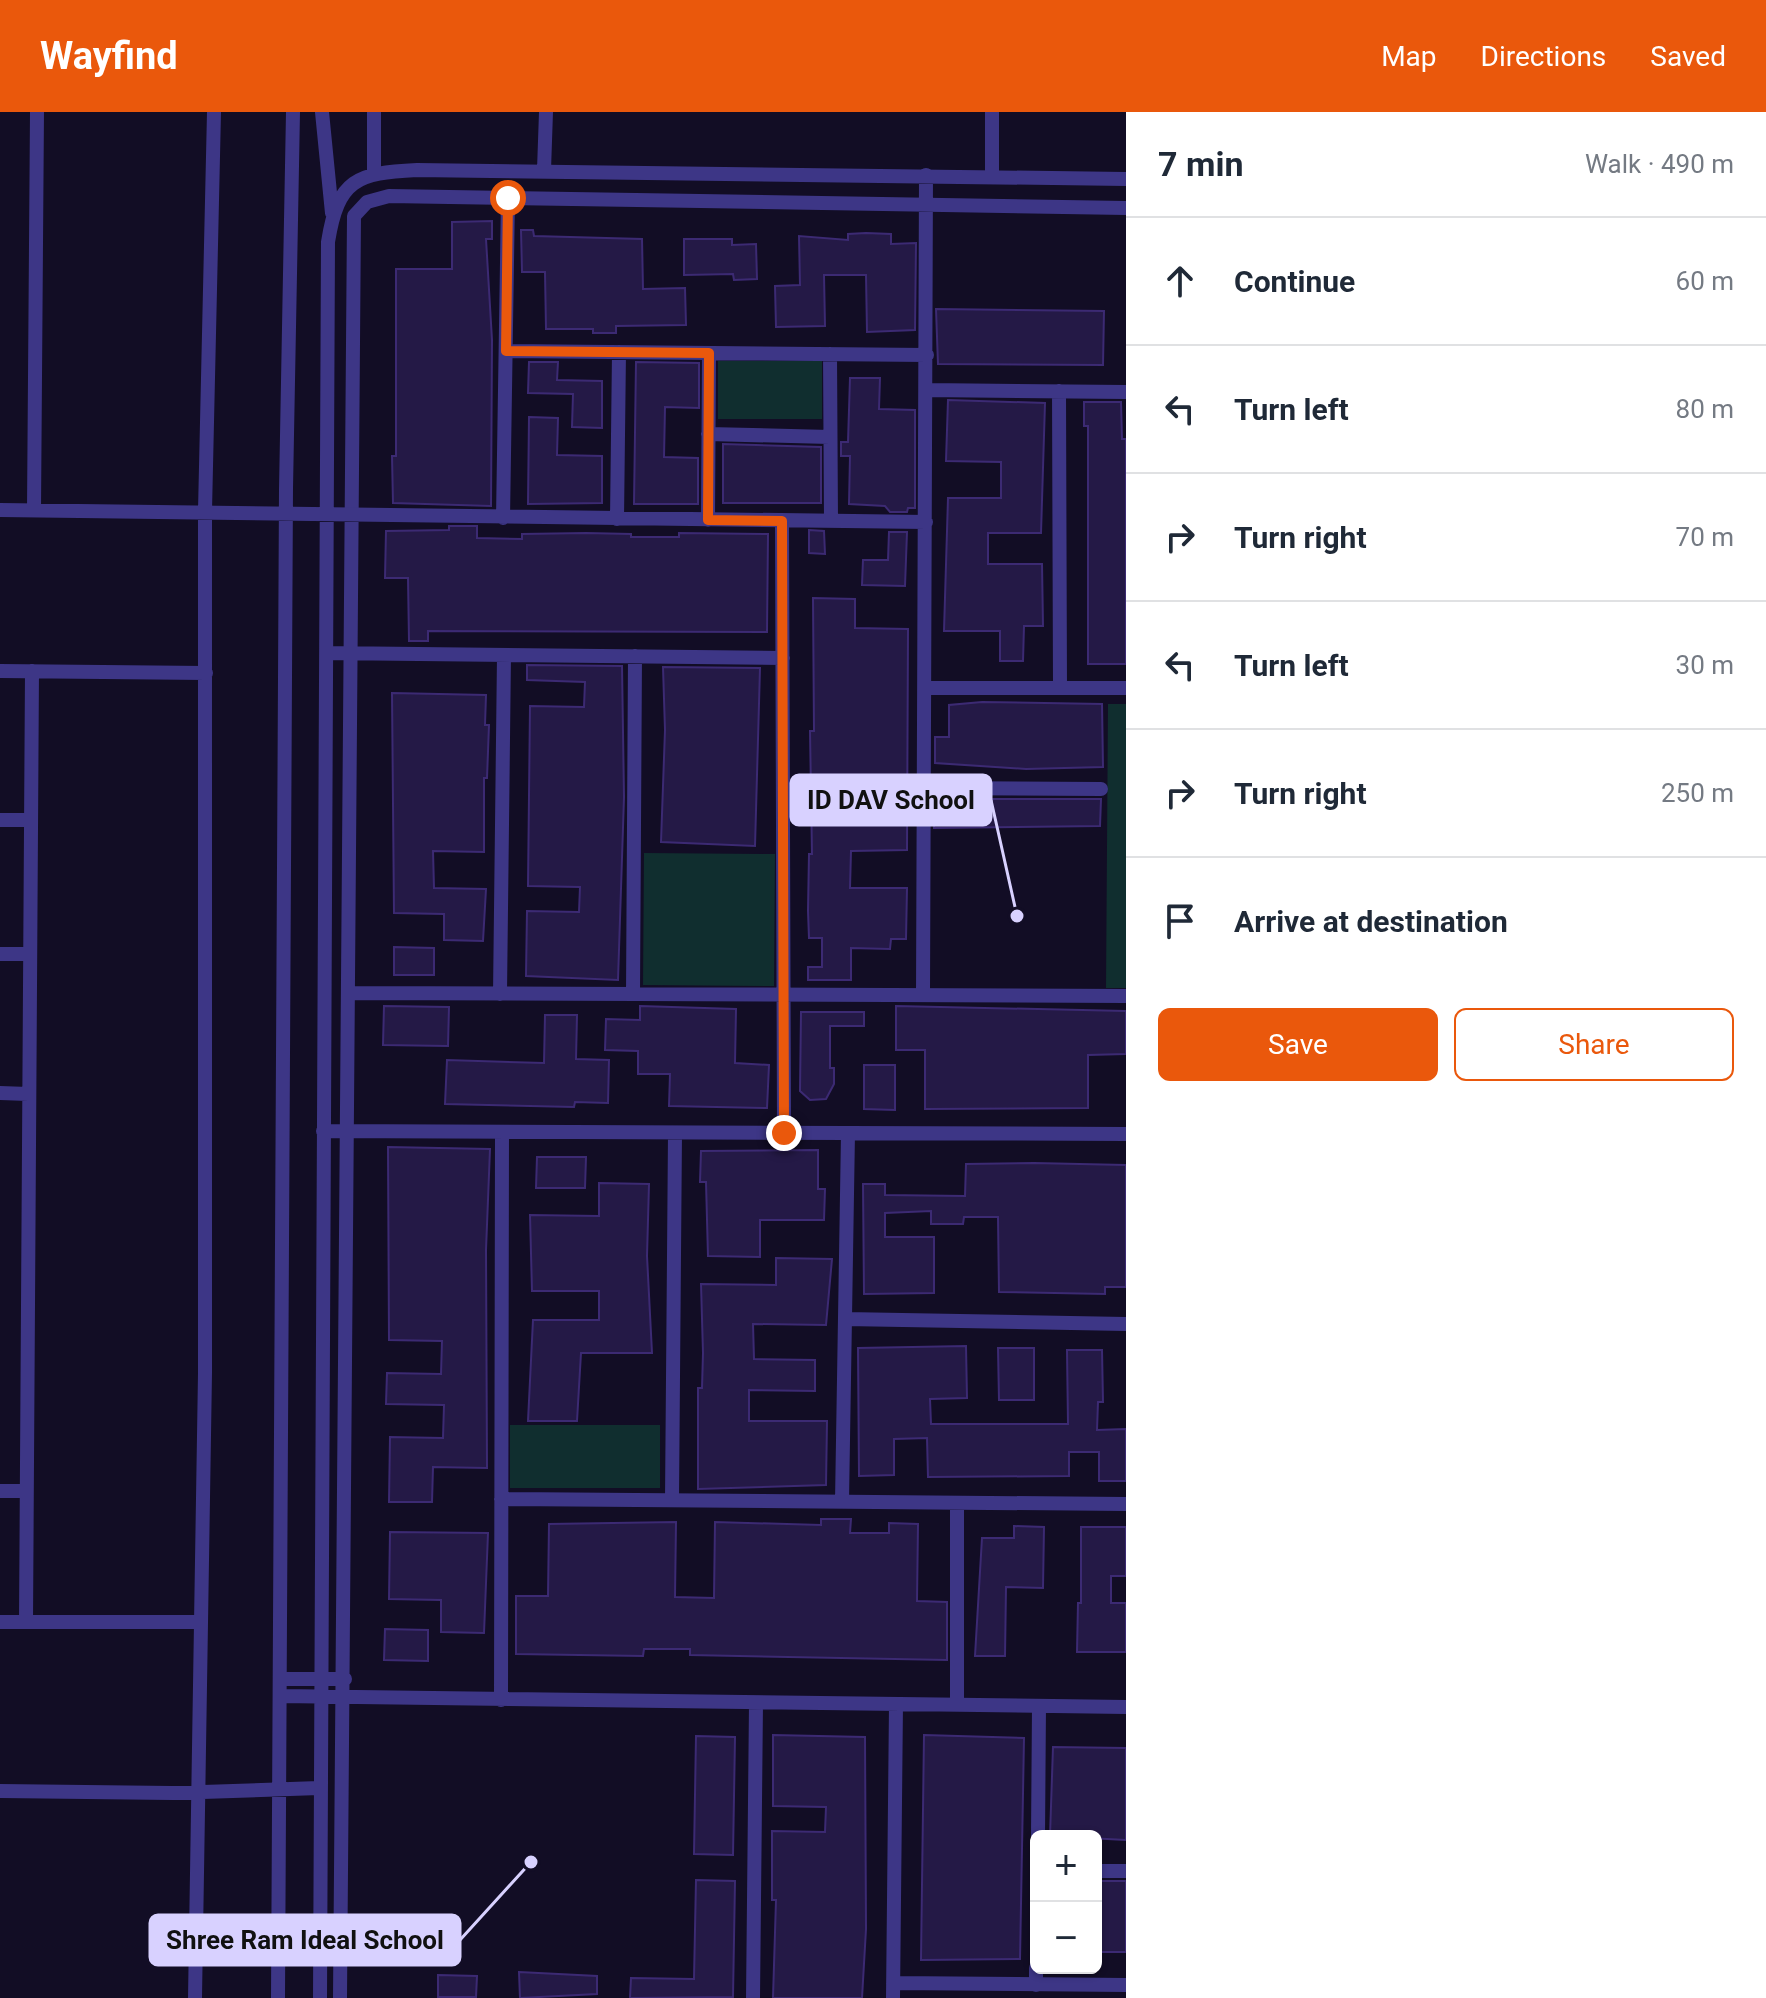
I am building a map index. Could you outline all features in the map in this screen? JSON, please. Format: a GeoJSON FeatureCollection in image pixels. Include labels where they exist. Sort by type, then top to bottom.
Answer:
{"type":"FeatureCollection","features":[{"type":"Feature","properties":{"kind":"street"},"geometry":{"type":"LineString","coordinates":[[34,510],[37,112]]}},
{"type":"Feature","properties":{"kind":"street"},"geometry":{"type":"LineString","coordinates":[[195,1998],[205,1373],[205,511],[214,112]]}},
{"type":"Feature","properties":{"kind":"street"},"geometry":{"type":"LineString","coordinates":[[278,1998],[286,512],[293,112]]}},
{"type":"Feature","properties":{"kind":"street"},"geometry":{"type":"LineString","coordinates":[[320,1998],[319,1679],[328,242],[332,214],[322,112]]}},
{"type":"Feature","properties":{"kind":"street"},"geometry":{"type":"LineString","coordinates":[[374,112],[374,173]]}},
{"type":"Feature","properties":{"kind":"street"},"geometry":{"type":"LineString","coordinates":[[544,170],[546,112]]}},
{"type":"Feature","properties":{"kind":"street"},"geometry":{"type":"LineString","coordinates":[[992,112],[992,176]]}},
{"type":"Feature","properties":{"kind":"street"},"geometry":{"type":"LineString","coordinates":[[332,214],[351,183],[374,173],[544,170],[1126,179]]}},
{"type":"Feature","properties":{"kind":"street"},"geometry":{"type":"LineString","coordinates":[[923,995],[926,175]]}},
{"type":"Feature","properties":{"kind":"street"},"geometry":{"type":"LineString","coordinates":[[340,1998],[350,993],[352,221],[356,211],[367,202],[389,196],[1126,208]]}},
{"type":"Feature","properties":{"kind":"street"},"geometry":{"type":"LineString","coordinates":[[503,518],[508,198]]}},
{"type":"Feature","properties":{"kind":"street"},"geometry":{"type":"LineString","coordinates":[[506,351],[927,355]]}},
{"type":"Feature","properties":{"kind":"street"},"geometry":{"type":"LineString","coordinates":[[617,519],[619,352]]}},
{"type":"Feature","properties":{"kind":"street"},"geometry":{"type":"LineString","coordinates":[[708,520],[709,353]]}},
{"type":"Feature","properties":{"kind":"street"},"geometry":{"type":"LineString","coordinates":[[830,354],[831,521]]}},
{"type":"Feature","properties":{"kind":"street"},"geometry":{"type":"LineString","coordinates":[[926,390],[1126,392]]}},
{"type":"Feature","properties":{"kind":"street"},"geometry":{"type":"LineString","coordinates":[[1059,391],[1060,688]]}},
{"type":"Feature","properties":{"kind":"street"},"geometry":{"type":"LineString","coordinates":[[708,434],[830,437]]}},
{"type":"Feature","properties":{"kind":"street"},"geometry":{"type":"LineString","coordinates":[[0,510],[327,512],[353,517],[926,522]]}},
{"type":"Feature","properties":{"kind":"street"},"geometry":{"type":"LineString","coordinates":[[782,521],[784,1133]]}},
{"type":"Feature","properties":{"kind":"street"},"geometry":{"type":"LineString","coordinates":[[327,653],[783,658]]}},
{"type":"Feature","properties":{"kind":"street"},"geometry":{"type":"LineString","coordinates":[[500,994],[504,655]]}},
{"type":"Feature","properties":{"kind":"street"},"geometry":{"type":"LineString","coordinates":[[633,994],[635,656]]}},
{"type":"Feature","properties":{"kind":"street"},"geometry":{"type":"LineString","coordinates":[[0,671],[206,673]]}},
{"type":"Feature","properties":{"kind":"street"},"geometry":{"type":"LineString","coordinates":[[26,1622],[32,671]]}},
{"type":"Feature","properties":{"kind":"street"},"geometry":{"type":"LineString","coordinates":[[925,688],[1126,688]]}},
{"type":"Feature","properties":{"kind":"street"},"geometry":{"type":"LineString","coordinates":[[924,788],[1101,789]]}},
{"type":"Feature","properties":{"kind":"street"},"geometry":{"type":"LineString","coordinates":[[0,820],[30,820]]}},
{"type":"Feature","properties":{"kind":"street"},"geometry":{"type":"LineString","coordinates":[[0,954],[28,954]]}},
{"type":"Feature","properties":{"kind":"street"},"geometry":{"type":"LineString","coordinates":[[350,993],[1126,996]]}},
{"type":"Feature","properties":{"kind":"street"},"geometry":{"type":"LineString","coordinates":[[0,1093],[28,1094]]}},
{"type":"Feature","properties":{"kind":"street"},"geometry":{"type":"LineString","coordinates":[[323,1131],[1126,1134]]}},
{"type":"Feature","properties":{"kind":"street"},"geometry":{"type":"LineString","coordinates":[[501,1700],[502,1132]]}},
{"type":"Feature","properties":{"kind":"street"},"geometry":{"type":"LineString","coordinates":[[672,1500],[675,1133]]}},
{"type":"Feature","properties":{"kind":"street"},"geometry":{"type":"LineString","coordinates":[[842,1502],[848,1133]]}},
{"type":"Feature","properties":{"kind":"street"},"geometry":{"type":"LineString","coordinates":[[845,1319],[1126,1324]]}},
{"type":"Feature","properties":{"kind":"street"},"geometry":{"type":"LineString","coordinates":[[0,1491],[26,1491]]}},
{"type":"Feature","properties":{"kind":"street"},"geometry":{"type":"LineString","coordinates":[[501,1499],[1126,1504]]}},
{"type":"Feature","properties":{"kind":"street"},"geometry":{"type":"LineString","coordinates":[[957,1503],[957,1705]]}},
{"type":"Feature","properties":{"kind":"street"},"geometry":{"type":"LineString","coordinates":[[0,1622],[199,1622]]}},
{"type":"Feature","properties":{"kind":"street"},"geometry":{"type":"LineString","coordinates":[[281,1679],[345,1679]]}},
{"type":"Feature","properties":{"kind":"street"},"geometry":{"type":"LineString","coordinates":[[280,1696],[1126,1707]]}},
{"type":"Feature","properties":{"kind":"street"},"geometry":{"type":"LineString","coordinates":[[753,1998],[756,1703]]}},
{"type":"Feature","properties":{"kind":"street"},"geometry":{"type":"LineString","coordinates":[[896,1704],[893,1991],[1126,1985]]}},
{"type":"Feature","properties":{"kind":"street"},"geometry":{"type":"LineString","coordinates":[[1038,1830],[1039,1706]]}},
{"type":"Feature","properties":{"kind":"street"},"geometry":{"type":"LineString","coordinates":[[0,1791],[197,1792],[319,1788]]}},
{"type":"Feature","properties":{"kind":"street"},"geometry":{"type":"LineString","coordinates":[[1102,1871],[1126,1871]]}},
{"type":"Feature","properties":{"kind":"street"},"geometry":{"type":"LineString","coordinates":[[1036,1974],[1036,1985]]}},
{"type":"Feature","properties":{"kind":"green space"},"geometry":{"type":"Polygon","coordinates":[[[718,361],[822,361],[822,419],[718,419],[718,361]]]}},
{"type":"Feature","properties":{"kind":"green space"},"geometry":{"type":"Polygon","coordinates":[[[1108,704],[1126,704],[1126,988],[1106,988],[1108,704]]]}},
{"type":"Feature","properties":{"kind":"green space"},"geometry":{"type":"Polygon","coordinates":[[[644,853],[775,854],[774,986],[643,985],[644,853]]]}},
{"type":"Feature","properties":{"kind":"green space"},"geometry":{"type":"Polygon","coordinates":[[[510,1425],[660,1425],[660,1488],[510,1488],[510,1425]]]}},
{"type":"Feature","properties":{"kind":"building"},"geometry":{"type":"Polygon","coordinates":[[[492,221],[492,239],[486,239],[492,340],[491,506],[393,503],[396,269],[452,269],[452,222],[492,221]]]}},
{"type":"Feature","properties":{"kind":"building"},"geometry":{"type":"Polygon","coordinates":[[[521,230],[533,230],[534,236],[642,239],[643,289],[685,288],[686,325],[616,326],[616,333],[593,333],[593,329],[546,329],[545,272],[522,272],[521,230]]]}},
{"type":"Feature","properties":{"kind":"building"},"geometry":{"type":"Polygon","coordinates":[[[848,234],[891,234],[891,244],[916,243],[915,330],[867,332],[866,275],[824,275],[825,326],[776,327],[775,286],[800,285],[799,236],[848,240],[848,234]]]}},
{"type":"Feature","properties":{"kind":"building"},"geometry":{"type":"Polygon","coordinates":[[[684,239],[732,239],[732,245],[756,244],[757,279],[734,280],[733,274],[684,275],[684,239]]]}},
{"type":"Feature","properties":{"kind":"building"},"geometry":{"type":"Polygon","coordinates":[[[936,309],[1104,311],[1103,365],[938,364],[936,309]]]}},
{"type":"Feature","properties":{"kind":"building"},"geometry":{"type":"Polygon","coordinates":[[[529,362],[558,362],[557,380],[602,381],[602,428],[572,427],[573,394],[528,393],[529,362]]]}},
{"type":"Feature","properties":{"kind":"building"},"geometry":{"type":"Polygon","coordinates":[[[636,362],[699,363],[699,408],[665,407],[664,457],[698,458],[698,504],[634,504],[636,362]]]}},
{"type":"Feature","properties":{"kind":"building"},"geometry":{"type":"Polygon","coordinates":[[[850,378],[880,378],[879,409],[915,410],[915,508],[908,508],[907,512],[890,512],[885,506],[849,504],[850,456],[841,456],[841,442],[848,442],[850,378]]]}},
{"type":"Feature","properties":{"kind":"building"},"geometry":{"type":"Polygon","coordinates":[[[948,400],[1045,403],[1041,533],[988,533],[988,564],[1042,564],[1043,626],[1024,626],[1023,661],[1000,661],[1000,631],[944,631],[948,498],[1001,498],[1001,462],[946,461],[948,400]]]}},
{"type":"Feature","properties":{"kind":"building"},"geometry":{"type":"Polygon","coordinates":[[[1084,402],[1121,402],[1122,439],[1126,439],[1126,664],[1088,664],[1088,426],[1084,426],[1084,402]]]}},
{"type":"Feature","properties":{"kind":"building"},"geometry":{"type":"Polygon","coordinates":[[[529,417],[558,418],[557,455],[602,456],[602,503],[528,504],[529,417]]]}},
{"type":"Feature","properties":{"kind":"building"},"geometry":{"type":"Polygon","coordinates":[[[723,444],[821,447],[821,503],[723,503],[723,444]]]}},
{"type":"Feature","properties":{"kind":"building"},"geometry":{"type":"Polygon","coordinates":[[[449,526],[477,526],[477,538],[522,539],[522,534],[586,533],[631,534],[631,537],[679,537],[679,533],[768,534],[767,632],[428,631],[428,641],[409,641],[408,578],[385,578],[386,531],[449,530],[449,526]]]}},
{"type":"Feature","properties":{"kind":"building"},"geometry":{"type":"Polygon","coordinates":[[[809,530],[824,531],[825,554],[809,553],[809,530]]]}},
{"type":"Feature","properties":{"kind":"building"},"geometry":{"type":"Polygon","coordinates":[[[889,532],[907,532],[905,586],[862,585],[863,560],[888,560],[889,532]]]}},
{"type":"Feature","properties":{"kind":"building"},"geometry":{"type":"Polygon","coordinates":[[[813,598],[855,599],[855,628],[908,629],[907,850],[851,851],[850,888],[907,888],[906,939],[891,939],[890,949],[851,948],[851,980],[808,980],[808,967],[822,967],[822,938],[809,938],[808,911],[809,854],[812,854],[810,731],[814,731],[813,598]]]}},
{"type":"Feature","properties":{"kind":"building"},"geometry":{"type":"Polygon","coordinates":[[[527,665],[622,666],[624,797],[618,980],[526,976],[527,911],[579,912],[580,887],[528,886],[530,706],[584,707],[585,682],[527,680],[527,665]]]}},
{"type":"Feature","properties":{"kind":"building"},"geometry":{"type":"Polygon","coordinates":[[[663,667],[760,668],[755,846],[661,842],[665,730],[663,667]]]}},
{"type":"Feature","properties":{"kind":"building"},"geometry":{"type":"Polygon","coordinates":[[[392,693],[486,695],[485,725],[489,725],[487,778],[484,778],[484,852],[433,851],[434,888],[486,889],[483,941],[444,940],[444,914],[394,913],[392,693]]]}},
{"type":"Feature","properties":{"kind":"building"},"geometry":{"type":"Polygon","coordinates":[[[982,702],[1102,704],[1103,767],[1026,769],[935,763],[935,737],[949,737],[949,705],[982,702]]]}},
{"type":"Feature","properties":{"kind":"building"},"geometry":{"type":"Polygon","coordinates":[[[935,799],[1101,799],[1100,826],[934,828],[935,799]]]}},
{"type":"Feature","properties":{"kind":"building"},"geometry":{"type":"Polygon","coordinates":[[[394,947],[434,948],[434,975],[394,975],[394,947]]]}},
{"type":"Feature","properties":{"kind":"building"},"geometry":{"type":"Polygon","coordinates":[[[384,1006],[449,1007],[448,1046],[383,1045],[384,1006]]]}},
{"type":"Feature","properties":{"kind":"building"},"geometry":{"type":"Polygon","coordinates":[[[640,1006],[736,1009],[735,1063],[769,1065],[767,1108],[669,1106],[670,1074],[638,1074],[638,1051],[605,1050],[606,1019],[640,1020],[640,1006]]]}},
{"type":"Feature","properties":{"kind":"building"},"geometry":{"type":"Polygon","coordinates":[[[896,1006],[1126,1011],[1126,1054],[1088,1055],[1088,1108],[925,1109],[925,1050],[896,1050],[896,1006]]]}},
{"type":"Feature","properties":{"kind":"building"},"geometry":{"type":"Polygon","coordinates":[[[801,1012],[864,1012],[864,1026],[830,1026],[830,1068],[834,1068],[834,1084],[826,1099],[810,1100],[800,1091],[801,1012]]]}},
{"type":"Feature","properties":{"kind":"building"},"geometry":{"type":"Polygon","coordinates":[[[545,1015],[577,1015],[576,1059],[609,1060],[608,1103],[575,1102],[574,1107],[445,1104],[447,1060],[544,1063],[545,1015]]]}},
{"type":"Feature","properties":{"kind":"building"},"geometry":{"type":"Polygon","coordinates":[[[864,1065],[895,1065],[895,1110],[864,1109],[864,1065]]]}},
{"type":"Feature","properties":{"kind":"building"},"geometry":{"type":"Polygon","coordinates":[[[388,1147],[490,1149],[486,1250],[487,1468],[433,1467],[432,1502],[389,1502],[390,1437],[443,1438],[444,1405],[386,1404],[387,1373],[441,1374],[442,1341],[389,1340],[388,1147]]]}},
{"type":"Feature","properties":{"kind":"building"},"geometry":{"type":"Polygon","coordinates":[[[818,1150],[818,1189],[825,1189],[824,1220],[760,1220],[760,1257],[708,1256],[706,1182],[700,1182],[701,1151],[818,1150]]]}},
{"type":"Feature","properties":{"kind":"building"},"geometry":{"type":"Polygon","coordinates":[[[537,1157],[586,1157],[585,1188],[536,1188],[537,1157]]]}},
{"type":"Feature","properties":{"kind":"building"},"geometry":{"type":"Polygon","coordinates":[[[966,1164],[1126,1165],[1126,1287],[1105,1287],[1105,1294],[999,1292],[998,1217],[964,1217],[963,1224],[931,1224],[931,1211],[885,1213],[885,1237],[934,1237],[934,1293],[864,1294],[863,1184],[885,1184],[885,1195],[965,1196],[966,1164]]]}},
{"type":"Feature","properties":{"kind":"building"},"geometry":{"type":"Polygon","coordinates":[[[599,1183],[649,1184],[647,1256],[652,1353],[581,1353],[577,1421],[528,1421],[533,1320],[599,1320],[599,1291],[532,1291],[530,1215],[599,1216],[599,1183]]]}},
{"type":"Feature","properties":{"kind":"building"},"geometry":{"type":"Polygon","coordinates":[[[776,1258],[832,1259],[826,1325],[753,1324],[754,1359],[815,1360],[815,1391],[749,1390],[749,1421],[827,1421],[826,1485],[698,1489],[698,1388],[702,1388],[703,1353],[701,1284],[776,1285],[776,1258]]]}},
{"type":"Feature","properties":{"kind":"building"},"geometry":{"type":"Polygon","coordinates":[[[966,1346],[967,1398],[930,1399],[931,1424],[1068,1424],[1067,1350],[1102,1350],[1103,1402],[1098,1402],[1097,1430],[1126,1429],[1126,1481],[1099,1481],[1099,1452],[1069,1452],[1069,1476],[928,1477],[927,1438],[894,1439],[894,1475],[859,1476],[858,1348],[966,1346]]]}},
{"type":"Feature","properties":{"kind":"building"},"geometry":{"type":"Polygon","coordinates":[[[998,1348],[1034,1348],[1034,1400],[999,1400],[998,1348]]]}},
{"type":"Feature","properties":{"kind":"building"},"geometry":{"type":"Polygon","coordinates":[[[821,1519],[851,1519],[850,1533],[889,1533],[889,1523],[918,1524],[917,1601],[947,1602],[947,1660],[690,1655],[690,1649],[644,1649],[643,1656],[516,1654],[516,1596],[548,1596],[549,1524],[676,1522],[675,1597],[714,1598],[715,1522],[821,1525],[821,1519]]]}},
{"type":"Feature","properties":{"kind":"building"},"geometry":{"type":"Polygon","coordinates":[[[1014,1526],[1044,1527],[1043,1588],[1006,1587],[1005,1656],[975,1656],[982,1538],[1014,1538],[1014,1526]]]}},
{"type":"Feature","properties":{"kind":"building"},"geometry":{"type":"Polygon","coordinates":[[[1081,1527],[1126,1527],[1126,1576],[1111,1576],[1111,1603],[1126,1603],[1126,1652],[1077,1652],[1078,1603],[1081,1603],[1081,1527]]]}},
{"type":"Feature","properties":{"kind":"building"},"geometry":{"type":"Polygon","coordinates":[[[390,1532],[488,1533],[484,1633],[441,1632],[441,1600],[389,1599],[390,1532]]]}},
{"type":"Feature","properties":{"kind":"building"},"geometry":{"type":"Polygon","coordinates":[[[385,1629],[428,1630],[428,1661],[384,1660],[385,1629]]]}},
{"type":"Feature","properties":{"kind":"building"},"geometry":{"type":"Polygon","coordinates":[[[773,1735],[865,1737],[866,1929],[862,1998],[773,1998],[776,1900],[772,1900],[772,1831],[825,1832],[826,1807],[773,1806],[773,1735]]]}},
{"type":"Feature","properties":{"kind":"building"},"geometry":{"type":"Polygon","coordinates":[[[924,1735],[1024,1738],[1020,1959],[921,1960],[924,1735]]]}},
{"type":"Feature","properties":{"kind":"building"},"geometry":{"type":"Polygon","coordinates":[[[696,1736],[735,1737],[733,1855],[694,1854],[696,1736]]]}},
{"type":"Feature","properties":{"kind":"building"},"geometry":{"type":"Polygon","coordinates":[[[1053,1747],[1126,1748],[1126,1840],[1102,1839],[1102,1830],[1050,1830],[1053,1747]]]}},
{"type":"Feature","properties":{"kind":"building"},"geometry":{"type":"Polygon","coordinates":[[[696,1880],[735,1881],[733,1997],[630,1998],[631,1978],[694,1979],[696,1880]]]}},
{"type":"Feature","properties":{"kind":"building"},"geometry":{"type":"Polygon","coordinates":[[[1102,1881],[1126,1881],[1126,1952],[1102,1952],[1102,1881]]]}},
{"type":"Feature","properties":{"kind":"building"},"geometry":{"type":"Polygon","coordinates":[[[519,1972],[597,1976],[597,1994],[520,1998],[519,1972]]]}},
{"type":"Feature","properties":{"kind":"building"},"geometry":{"type":"Polygon","coordinates":[[[438,1975],[477,1976],[476,1997],[438,1997],[438,1975]]]}},
{"type":"Feature","properties":{"kind":"place","name":"ID DAV School"},"geometry":{"type":"Point","coordinates":[1017,916]}},
{"type":"Feature","properties":{"kind":"place","name":"Shree Ram Ideal School"},"geometry":{"type":"Point","coordinates":[531,1862]}},
{"type":"Feature","properties":{"kind":"route"},"geometry":{"type":"LineString","coordinates":[[508,198],[506,351],[709,353],[708,520],[782,521],[784,1133]]}}]}
